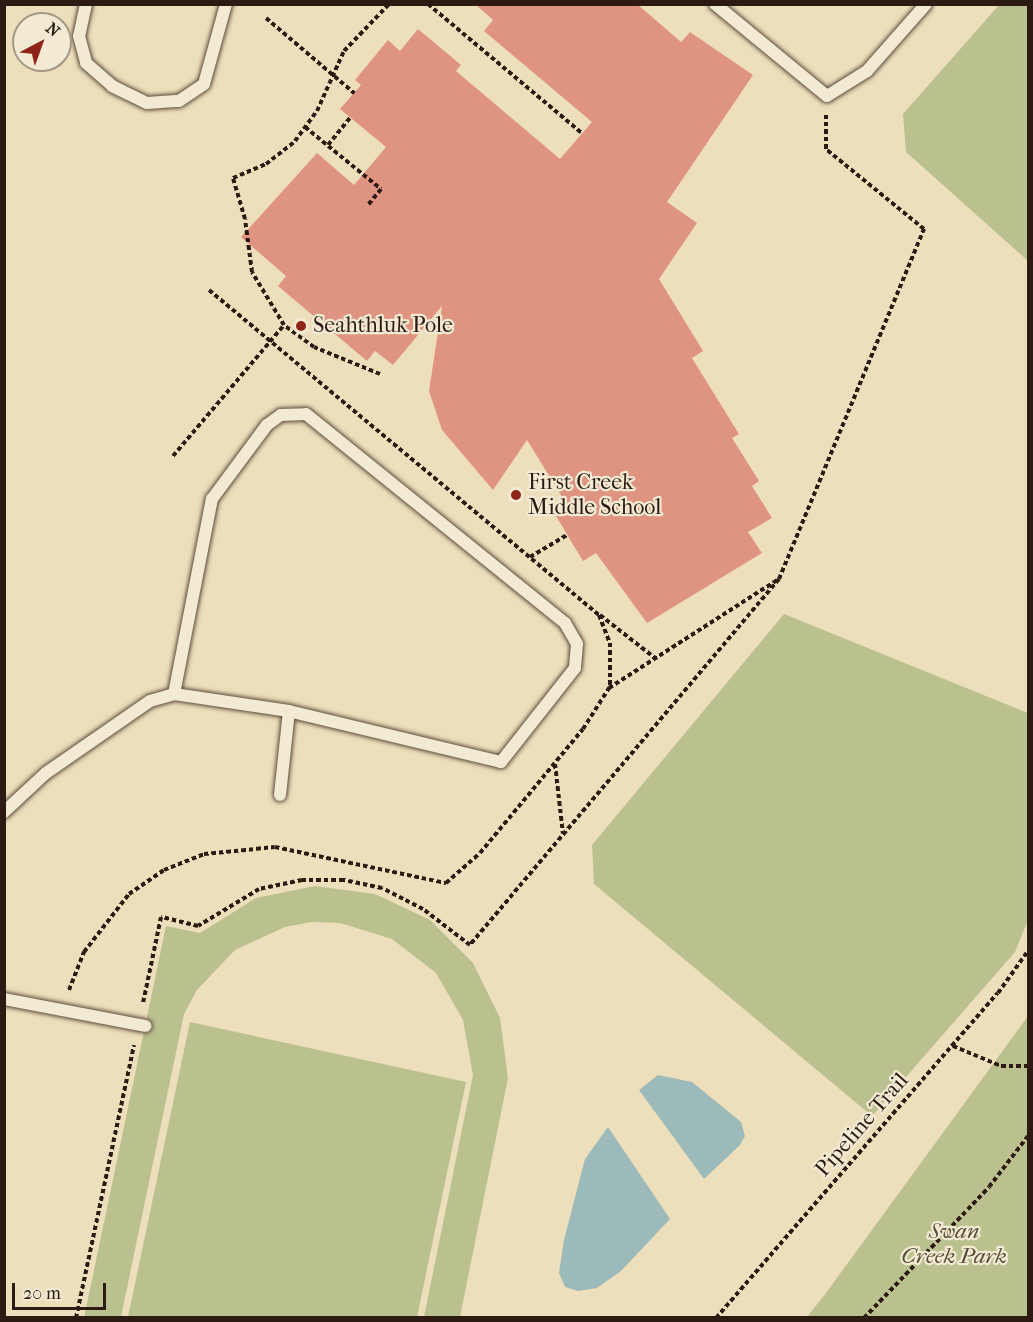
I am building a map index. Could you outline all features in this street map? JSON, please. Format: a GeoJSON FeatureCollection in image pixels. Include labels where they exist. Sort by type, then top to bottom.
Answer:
{"type":"FeatureCollection","features":[{"type":"Feature","properties":{"kind":"lane"},"geometry":{"type":"LineString","coordinates":[[86,4],[79,36],[86,63],[112,86],[147,103],[179,101],[204,84],[226,4]]}},
{"type":"Feature","properties":{"kind":"lane"},"geometry":{"type":"LineString","coordinates":[[715,4],[826,96],[867,71],[926,4]]}},
{"type":"Feature","properties":{"kind":"lane"},"geometry":{"type":"LineString","coordinates":[[4,812],[46,773],[150,701],[174,694],[289,711],[501,762],[575,668],[577,644],[565,623],[306,414],[281,415],[267,425],[212,499],[174,694]]}},
{"type":"Feature","properties":{"kind":"lane"},"geometry":{"type":"LineString","coordinates":[[280,795],[289,711]]}},
{"type":"Feature","properties":{"kind":"lane"},"geometry":{"type":"LineString","coordinates":[[4,999],[142,1026]]}},
{"type":"Feature","properties":{"kind":"path"},"geometry":{"type":"LineString","coordinates":[[380,374],[314,347],[284,325],[252,272],[245,219],[233,178],[266,164],[305,127],[331,74],[364,25],[389,4]]}},
{"type":"Feature","properties":{"kind":"path"},"geometry":{"type":"LineString","coordinates":[[428,4],[582,133]]}},
{"type":"Feature","properties":{"kind":"path"},"geometry":{"type":"LineString","coordinates":[[266,18],[354,93]]}},
{"type":"Feature","properties":{"kind":"path"},"geometry":{"type":"LineString","coordinates":[[76,1317],[142,1026],[161,916],[198,926],[259,889],[302,880],[343,880],[381,888],[423,909],[470,945],[779,579],[924,229],[826,149],[826,96]]}},
{"type":"Feature","properties":{"kind":"path"},"geometry":{"type":"LineString","coordinates":[[328,145],[351,117]]}},
{"type":"Feature","properties":{"kind":"path"},"geometry":{"type":"LineString","coordinates":[[305,127],[381,189],[367,206]]}},
{"type":"Feature","properties":{"kind":"path"},"geometry":{"type":"LineString","coordinates":[[209,290],[599,615],[656,658]]}},
{"type":"Feature","properties":{"kind":"path"},"geometry":{"type":"LineString","coordinates":[[173,456],[284,325]]}},
{"type":"Feature","properties":{"kind":"path"},"geometry":{"type":"LineString","coordinates":[[530,557],[567,535]]}},
{"type":"Feature","properties":{"kind":"path"},"geometry":{"type":"LineString","coordinates":[[69,991],[80,960],[105,921],[129,894],[164,870],[204,854],[275,847],[446,883],[480,853],[555,764],[609,688],[779,579]]}},
{"type":"Feature","properties":{"kind":"path"},"geometry":{"type":"LineString","coordinates":[[599,615],[610,643],[609,688]]}},
{"type":"Feature","properties":{"kind":"path"},"geometry":{"type":"LineString","coordinates":[[555,764],[563,836]]}},
{"type":"Feature","properties":{"kind":"path","name":"Pipeline Trail"},"geometry":{"type":"LineString","coordinates":[[716,1317],[953,1046],[1029,951]]}},
{"type":"Feature","properties":{"kind":"path"},"geometry":{"type":"LineString","coordinates":[[953,1046],[1001,1066],[1029,1066]]}},
{"type":"Feature","properties":{"kind":"path"},"geometry":{"type":"LineString","coordinates":[[864,1317],[989,1187],[1029,1136]]}},
{"type":"Feature","properties":{"kind":"green space"},"geometry":{"type":"Polygon","coordinates":[[[999,5],[1028,5],[1028,261],[906,152],[903,114],[999,5]]]}},
{"type":"Feature","properties":{"kind":"green space"},"geometry":{"type":"Polygon","coordinates":[[[784,614],[1028,713],[1028,920],[1015,952],[872,1116],[594,884],[592,845],[784,614]]]}},
{"type":"Feature","properties":{"kind":"green space"},"geometry":{"type":"Polygon","coordinates":[[[315,886],[375,894],[430,920],[473,963],[500,1018],[508,1078],[460,1317],[424,1317],[473,1075],[463,1020],[436,973],[392,939],[340,923],[312,922],[285,927],[235,950],[197,990],[184,1014],[121,1317],[84,1318],[166,926],[200,933],[256,898],[315,886]]]}},
{"type":"Feature","properties":{"kind":"green space","name":"Swan Creek Park"},"geometry":{"type":"Polygon","coordinates":[[[1028,1016],[1028,1317],[807,1317],[826,1293],[1028,1016]]]}},
{"type":"Feature","properties":{"kind":"green space"},"geometry":{"type":"Polygon","coordinates":[[[190,1022],[466,1082],[417,1317],[128,1317],[190,1022]]]}},
{"type":"Feature","properties":{"kind":"water"},"geometry":{"type":"Polygon","coordinates":[[[658,1075],[692,1082],[741,1122],[745,1136],[740,1145],[704,1179],[639,1090],[658,1075]]]}},
{"type":"Feature","properties":{"kind":"water"},"geometry":{"type":"Polygon","coordinates":[[[608,1127],[670,1219],[621,1271],[597,1288],[578,1291],[565,1287],[559,1273],[564,1240],[585,1159],[608,1127]]]}},
{"type":"Feature","properties":{"kind":"building"},"geometry":{"type":"Polygon","coordinates":[[[475,4],[637,4],[681,42],[690,32],[753,75],[667,202],[697,223],[659,279],[703,351],[692,358],[739,434],[732,438],[759,481],[752,486],[772,518],[748,532],[762,553],[647,623],[596,553],[583,561],[556,516],[569,508],[527,440],[493,490],[442,430],[429,391],[442,306],[393,365],[375,351],[367,361],[278,286],[286,276],[241,237],[317,153],[354,185],[386,147],[340,109],[361,85],[355,80],[388,40],[400,51],[418,29],[461,65],[456,71],[560,159],[592,122],[484,31],[493,20],[475,4]]]}},
{"type":"Feature","properties":{"kind":"place","name":"Seahthluk Pole"},"geometry":{"type":"Point","coordinates":[301,326]}},
{"type":"Feature","properties":{"kind":"place","name":"First Creek Middle School"},"geometry":{"type":"Point","coordinates":[516,495]}}]}
